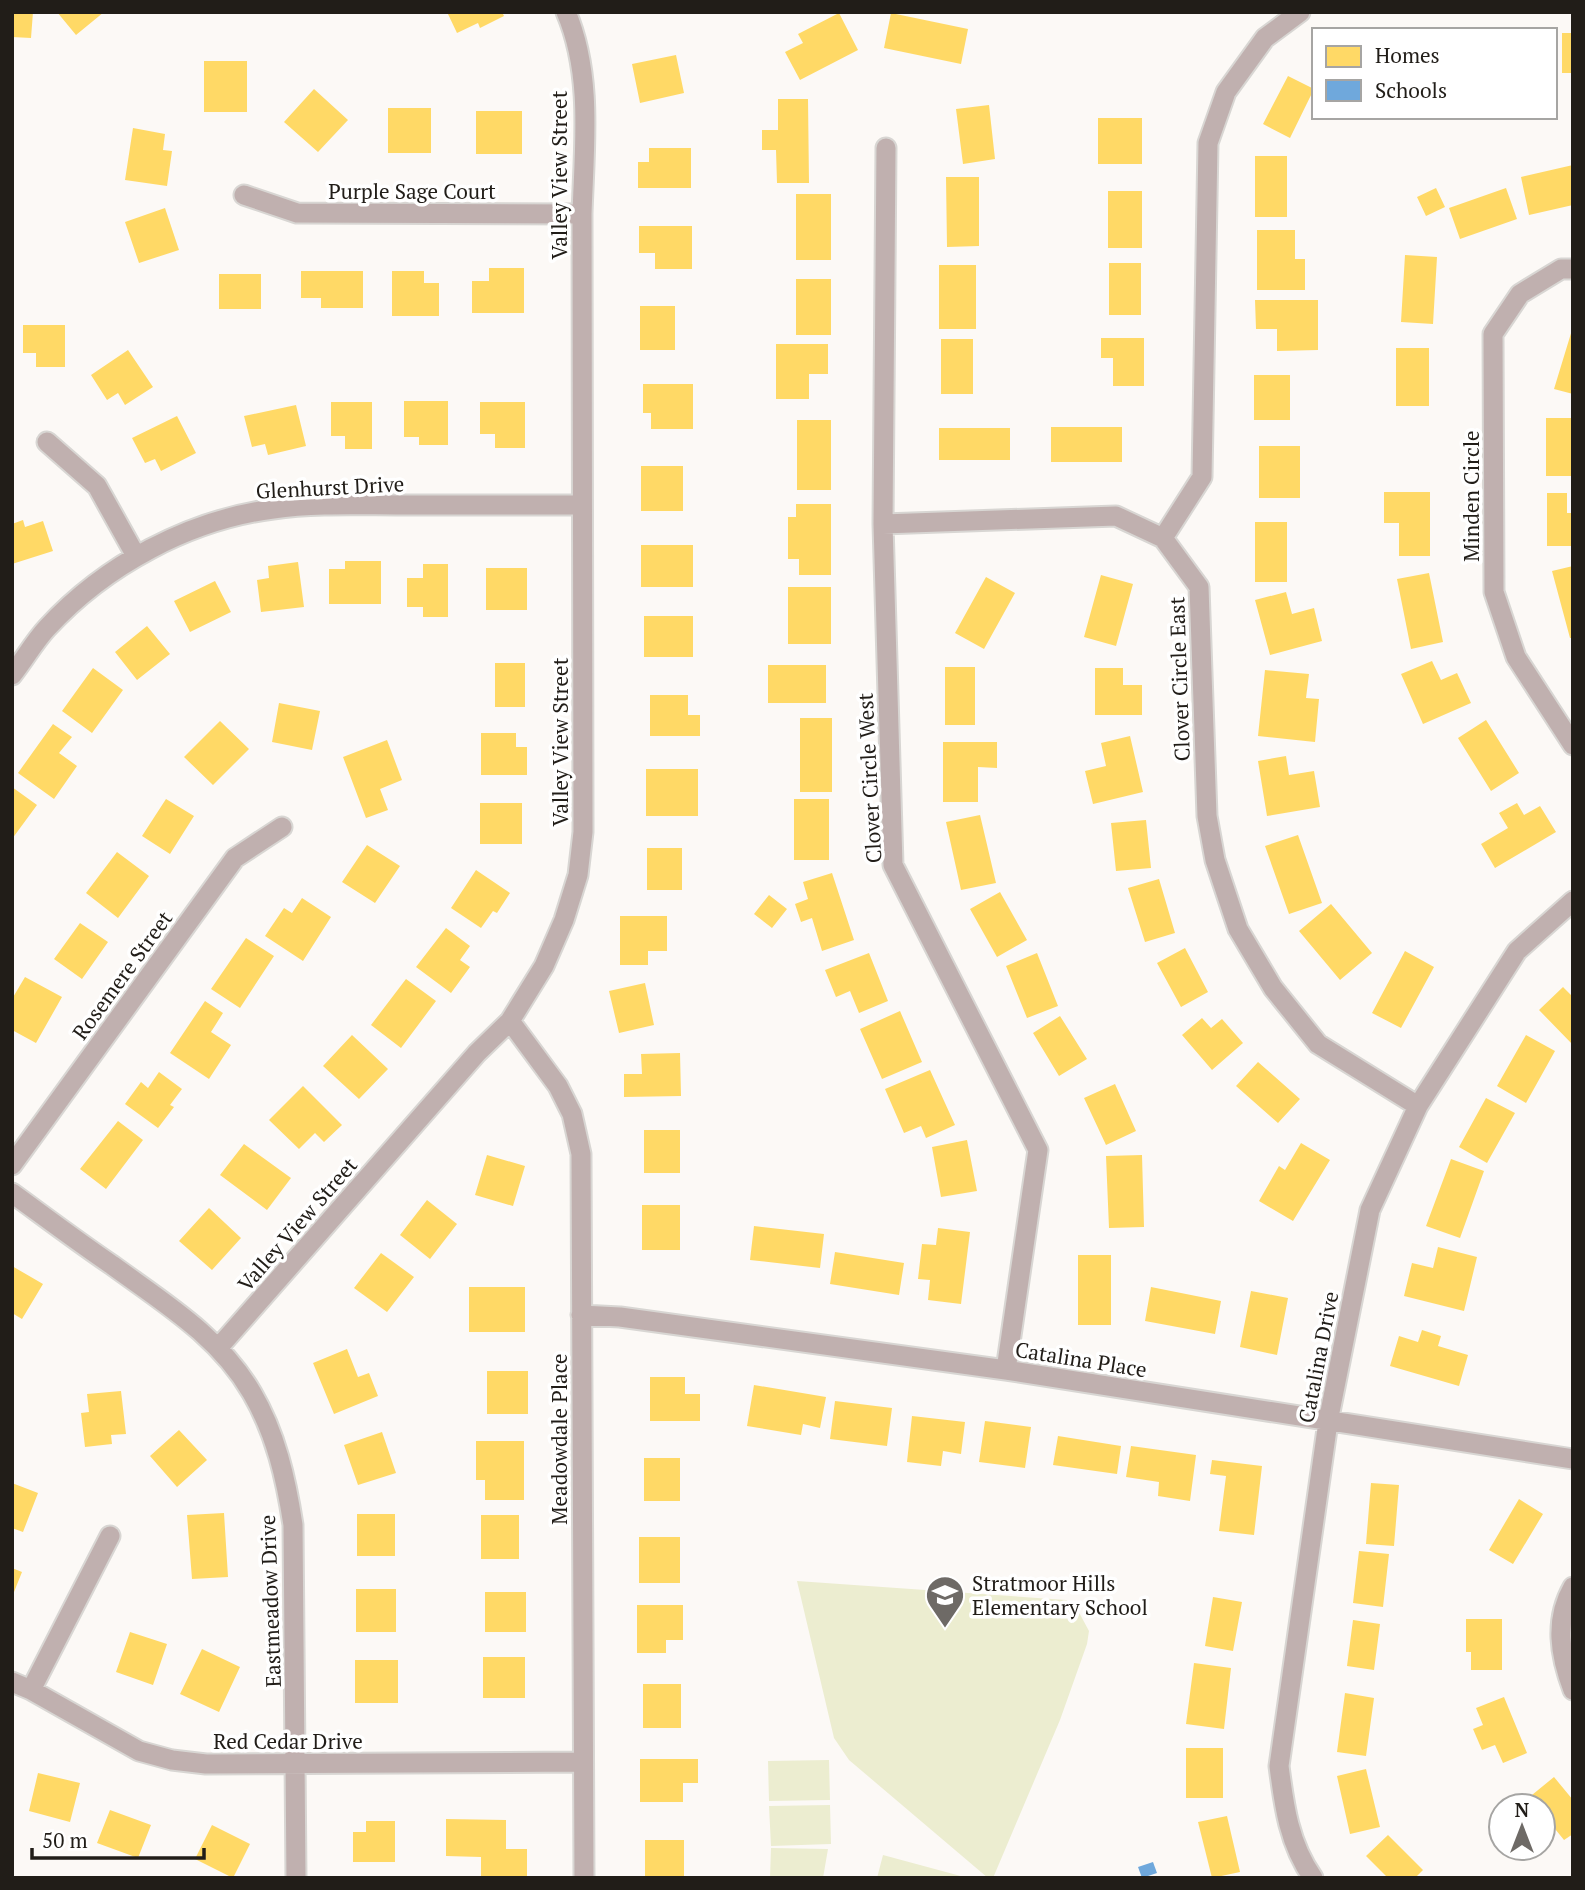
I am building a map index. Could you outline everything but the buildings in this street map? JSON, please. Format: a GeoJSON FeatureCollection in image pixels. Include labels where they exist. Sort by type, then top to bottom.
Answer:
{"type":"FeatureCollection","features":[{"type":"Feature","properties":{"kind":"street","name":"Valley View Street"},"geometry":{"type":"LineString","coordinates":[[219,1347],[477,1053],[510,1021],[544,965],[564,920],[578,875],[583,832],[584,112],[580,62],[566,12]]}},
{"type":"Feature","properties":{"kind":"street"},"geometry":{"type":"LineString","coordinates":[[883,524],[1116,516],[1163,538],[1202,478],[1208,143],[1226,92],[1265,38],[1300,12]]}},
{"type":"Feature","properties":{"kind":"street","name":"Clover Circle West"},"geometry":{"type":"LineString","coordinates":[[886,148],[883,524],[893,865],[1038,1150],[1006,1370]]}},
{"type":"Feature","properties":{"kind":"street","name":"Purple Sage Court"},"geometry":{"type":"LineString","coordinates":[[244,195],[297,213],[582,214]]}},
{"type":"Feature","properties":{"kind":"street","name":"Minden Circle"},"geometry":{"type":"LineString","coordinates":[[1573,269],[1561,269],[1520,294],[1493,334],[1494,592],[1516,657],[1573,745]]}},
{"type":"Feature","properties":{"kind":"street"},"geometry":{"type":"LineString","coordinates":[[47,442],[97,486],[136,556]]}},
{"type":"Feature","properties":{"kind":"street","name":"Glenhurst Drive"},"geometry":{"type":"LineString","coordinates":[[12,675],[47,629],[81,596],[136,556],[190,531],[230,517],[274,509],[328,506],[582,505]]}},
{"type":"Feature","properties":{"kind":"street","name":"Clover Circle East"},"geometry":{"type":"LineString","coordinates":[[1163,538],[1199,587],[1207,816],[1215,860],[1237,929],[1273,988],[1318,1044],[1418,1106]]}},
{"type":"Feature","properties":{"kind":"street","name":"Rosemere Street"},"geometry":{"type":"LineString","coordinates":[[12,1165],[235,858],[282,827]]}},
{"type":"Feature","properties":{"kind":"street","name":"Catalina Drive"},"geometry":{"type":"LineString","coordinates":[[1313,1878],[1302,1863],[1285,1817],[1279,1766],[1328,1422],[1370,1210],[1418,1106],[1517,951],[1573,901]]}},
{"type":"Feature","properties":{"kind":"street","name":"Meadowdale Place"},"geometry":{"type":"LineString","coordinates":[[510,1021],[558,1086],[572,1114],[581,1154],[584,1878]]}},
{"type":"Feature","properties":{"kind":"street","name":"Eastmeadow Drive"},"geometry":{"type":"LineString","coordinates":[[12,1193],[176,1311],[219,1347],[252,1393],[272,1435],[285,1477],[293,1525],[296,1878]]}},
{"type":"Feature","properties":{"kind":"street","name":"Catalina Place"},"geometry":{"type":"LineString","coordinates":[[581,1315],[633,1319],[1006,1370],[1573,1459]]}},
{"type":"Feature","properties":{"kind":"street"},"geometry":{"type":"LineString","coordinates":[[31,1690],[110,1535]]}},
{"type":"Feature","properties":{"kind":"street"},"geometry":{"type":"LineString","coordinates":[[1573,1587],[1560,1626],[1563,1665],[1573,1690]]}},
{"type":"Feature","properties":{"kind":"street","name":"Red Cedar Drive"},"geometry":{"type":"LineString","coordinates":[[12,1682],[139,1751],[206,1764],[582,1762]]}},
{"type":"Feature","properties":{"kind":"green space"},"geometry":{"type":"Polygon","coordinates":[[[797,1581],[1066,1600],[1075,1605],[1089,1631],[1087,1644],[1060,1720],[993,1878],[988,1878],[849,1760],[834,1738],[797,1581]]]}},
{"type":"Feature","properties":{"kind":"green space"},"geometry":{"type":"Polygon","coordinates":[[[829,1760],[830,1800],[769,1801],[768,1761],[829,1760]]]}},
{"type":"Feature","properties":{"kind":"green space"},"geometry":{"type":"Polygon","coordinates":[[[830,1805],[831,1844],[771,1846],[769,1806],[830,1805]]]}},
{"type":"Feature","properties":{"kind":"green space"},"geometry":{"type":"Polygon","coordinates":[[[771,1848],[828,1849],[823,1878],[770,1878],[771,1848]]]}},
{"type":"Feature","properties":{"kind":"green space"},"geometry":{"type":"Polygon","coordinates":[[[883,1855],[968,1878],[877,1878],[883,1855]]]}},
{"type":"Feature","properties":{"kind":"place","name":"Stratmoor Hills Elementary School"},"geometry":{"type":"Point","coordinates":[945,1629]}}]}
